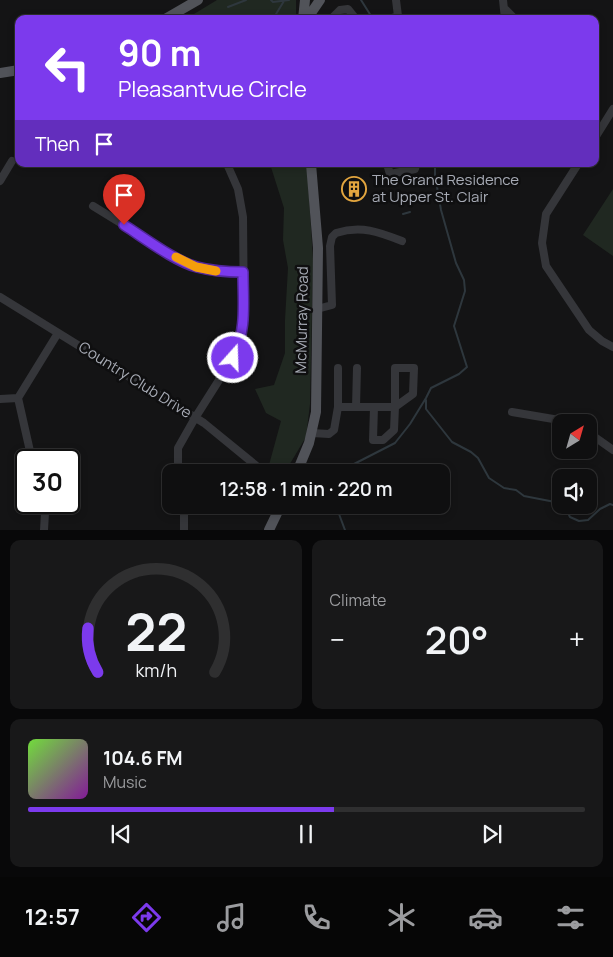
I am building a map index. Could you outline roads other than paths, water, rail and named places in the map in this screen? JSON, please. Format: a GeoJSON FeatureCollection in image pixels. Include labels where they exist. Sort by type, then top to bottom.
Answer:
{"type":"FeatureCollection","features":[{"type":"Feature","properties":{"kind":"main road"},"geometry":{"type":"LineString","coordinates":[[172,15],[198,0]]}},
{"type":"Feature","properties":{"kind":"main road"},"geometry":{"type":"LineString","coordinates":[[305,0],[305,15]]}},
{"type":"Feature","properties":{"kind":"main road"},"geometry":{"type":"LineString","coordinates":[[308,15],[320,0]]}},
{"type":"Feature","properties":{"kind":"main road"},"geometry":{"type":"LineString","coordinates":[[0,73],[15,71]]}},
{"type":"Feature","properties":{"kind":"main road","name":"McMurray Road"},"geometry":{"type":"LineString","coordinates":[[300,464],[312,433],[316,395],[317,230],[311,167]]}},
{"type":"Feature","properties":{"kind":"main road"},"geometry":{"type":"LineString","coordinates":[[269,530],[277,514]]}},
{"type":"Feature","properties":{"kind":"street"},"geometry":{"type":"LineString","coordinates":[[396,0],[398,15]]}},
{"type":"Feature","properties":{"kind":"street"},"geometry":{"type":"LineString","coordinates":[[503,0],[505,15]]}},
{"type":"Feature","properties":{"kind":"street"},"geometry":{"type":"LineString","coordinates":[[504,8],[511,15]]}},
{"type":"Feature","properties":{"kind":"street"},"geometry":{"type":"LineString","coordinates":[[335,15],[340,10],[348,9],[353,15]]}},
{"type":"Feature","properties":{"kind":"street"},"geometry":{"type":"LineString","coordinates":[[599,132],[613,109]]}},
{"type":"Feature","properties":{"kind":"street"},"geometry":{"type":"LineString","coordinates":[[0,181],[12,161]]}},
{"type":"Feature","properties":{"kind":"street"},"geometry":{"type":"LineString","coordinates":[[178,464],[178,448],[233,358],[240,343],[244,325],[243,217],[238,189],[228,167]]}},
{"type":"Feature","properties":{"kind":"street"},"geometry":{"type":"LineString","coordinates":[[388,167],[390,174],[415,169],[415,167]]}},
{"type":"Feature","properties":{"kind":"street"},"geometry":{"type":"LineString","coordinates":[[576,167],[546,214],[542,244],[546,266],[589,330],[613,348]]}},
{"type":"Feature","properties":{"kind":"street"},"geometry":{"type":"LineString","coordinates":[[93,206],[184,262],[196,267],[217,271],[243,272]]}},
{"type":"Feature","properties":{"kind":"street"},"geometry":{"type":"LineString","coordinates":[[317,309],[332,305],[330,246],[332,237],[336,233],[351,229],[374,230],[402,241]]}},
{"type":"Feature","properties":{"kind":"street","name":"Country Club Drive"},"geometry":{"type":"LineString","coordinates":[[0,297],[195,418],[221,436],[254,464]]}},
{"type":"Feature","properties":{"kind":"street"},"geometry":{"type":"LineString","coordinates":[[30,449],[18,398],[58,333]]}},
{"type":"Feature","properties":{"kind":"street"},"geometry":{"type":"LineString","coordinates":[[312,433],[329,434],[334,430],[338,407],[338,368]]}},
{"type":"Feature","properties":{"kind":"street"},"geometry":{"type":"LineString","coordinates":[[356,407],[357,368]]}},
{"type":"Feature","properties":{"kind":"street"},"geometry":{"type":"LineString","coordinates":[[338,407],[356,407],[374,407],[395,407],[413,394],[414,368],[395,368],[395,407],[394,430],[383,440],[373,440],[374,407]]}},
{"type":"Feature","properties":{"kind":"street"},"geometry":{"type":"LineString","coordinates":[[0,399],[18,398]]}},
{"type":"Feature","properties":{"kind":"street"},"geometry":{"type":"LineString","coordinates":[[512,412],[552,419]]}},
{"type":"Feature","properties":{"kind":"street"},"geometry":{"type":"LineString","coordinates":[[598,439],[613,450]]}},
{"type":"Feature","properties":{"kind":"street"},"geometry":{"type":"LineString","coordinates":[[44,530],[45,514]]}},
{"type":"Feature","properties":{"kind":"street"},"geometry":{"type":"LineString","coordinates":[[184,514],[184,530]]}},
{"type":"Feature","properties":{"kind":"waterway"},"geometry":{"type":"LineString","coordinates":[[228,7],[246,0]]}},
{"type":"Feature","properties":{"kind":"waterway"},"geometry":{"type":"LineString","coordinates":[[271,0],[273,2],[289,0]]}},
{"type":"Feature","properties":{"kind":"waterway"},"geometry":{"type":"LineString","coordinates":[[361,0],[370,15]]}},
{"type":"Feature","properties":{"kind":"waterway"},"geometry":{"type":"LineString","coordinates":[[275,15],[284,1]]}},
{"type":"Feature","properties":{"kind":"waterway"},"geometry":{"type":"LineString","coordinates":[[354,464],[395,443],[410,424],[431,388],[459,374],[467,367],[454,326],[465,291],[464,280],[456,263],[441,210],[435,167]]}},
{"type":"Feature","properties":{"kind":"waterway"},"geometry":{"type":"LineString","coordinates":[[403,214],[410,212]]}},
{"type":"Feature","properties":{"kind":"waterway"},"geometry":{"type":"LineString","coordinates":[[426,400],[426,409],[452,442],[478,458],[489,478],[504,488],[516,490],[524,496],[555,502],[567,511],[570,517],[579,521],[588,520],[600,509],[610,504],[613,505]]}},
{"type":"Feature","properties":{"kind":"waterway"},"geometry":{"type":"LineString","coordinates":[[339,514],[345,530]]}},
{"type":"Feature","properties":{"kind":"place","name":"The Grand Residence at Upper St. Clair"},"geometry":{"type":"Point","coordinates":[354,189]}}]}
